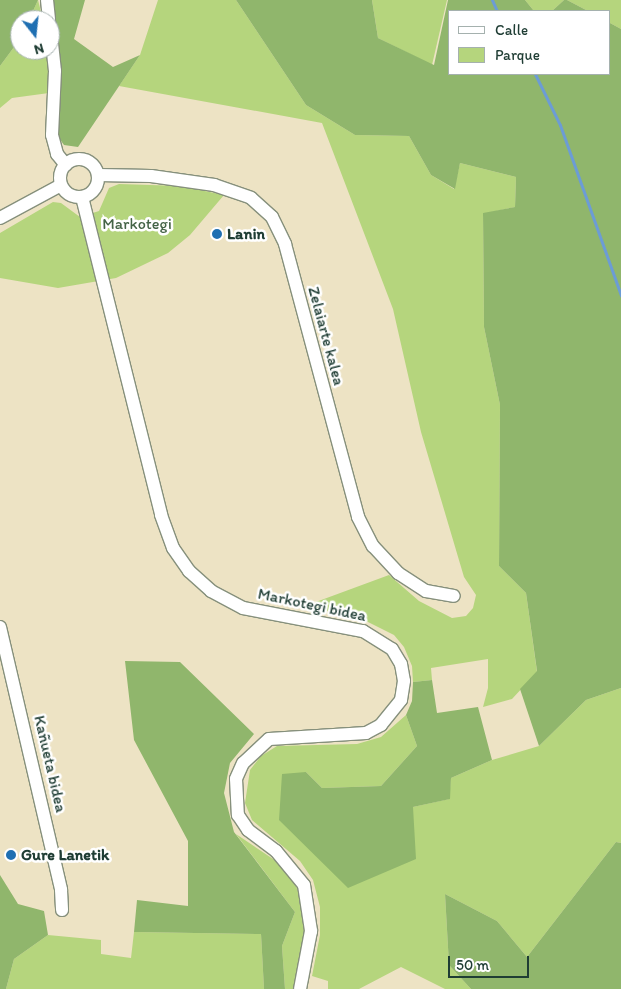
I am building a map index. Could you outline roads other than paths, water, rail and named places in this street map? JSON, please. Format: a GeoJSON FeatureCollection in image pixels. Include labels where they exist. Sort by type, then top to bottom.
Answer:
{"type":"FeatureCollection","features":[{"type":"Feature","properties":{"kind":"street"},"geometry":{"type":"LineString","coordinates":[[54,60],[52,135],[57,154],[66,165]]}},
{"type":"Feature","properties":{"kind":"street"},"geometry":{"type":"LineString","coordinates":[[76,160],[88,161],[98,175],[93,192],[82,197],[70,195],[61,185],[60,174],[66,165],[76,160]]}},
{"type":"Feature","properties":{"kind":"street","name":"Zelaiarte kalea"},"geometry":{"type":"LineString","coordinates":[[98,175],[151,176],[214,184],[251,198],[272,218],[285,244],[358,517],[373,546],[398,573],[426,591],[454,596]]}},
{"type":"Feature","properties":{"kind":"street"},"geometry":{"type":"LineString","coordinates":[[0,218],[61,185]]}},
{"type":"Feature","properties":{"kind":"street","name":"Markotegi bidea"},"geometry":{"type":"LineString","coordinates":[[82,197],[161,515],[173,548],[189,571],[211,591],[243,608],[363,631],[392,649],[401,664],[404,681],[401,700],[382,726],[366,733],[269,739],[243,762],[236,779],[238,815],[248,830],[276,851],[304,885],[311,931],[300,989]]}},
{"type":"Feature","properties":{"kind":"street","name":"Kañueta bidea"},"geometry":{"type":"LineString","coordinates":[[0,627],[45,813],[61,890],[62,910]]}},
{"type":"Feature","properties":{"kind":"waterway"},"geometry":{"type":"LineString","coordinates":[[492,0],[497,10]]}},
{"type":"Feature","properties":{"kind":"waterway"},"geometry":{"type":"LineString","coordinates":[[535,75],[560,125],[621,295]]}},
{"type":"Feature","properties":{"kind":"place","name":"Lanin"},"geometry":{"type":"Point","coordinates":[217,234]}},
{"type":"Feature","properties":{"kind":"place","name":"Gure Lanetik"},"geometry":{"type":"Point","coordinates":[11,855]}},
{"type":"Feature","properties":{"kind":"park label","name":"Markotegi"},"geometry":{"type":"Point","coordinates":[137,224]}}]}
